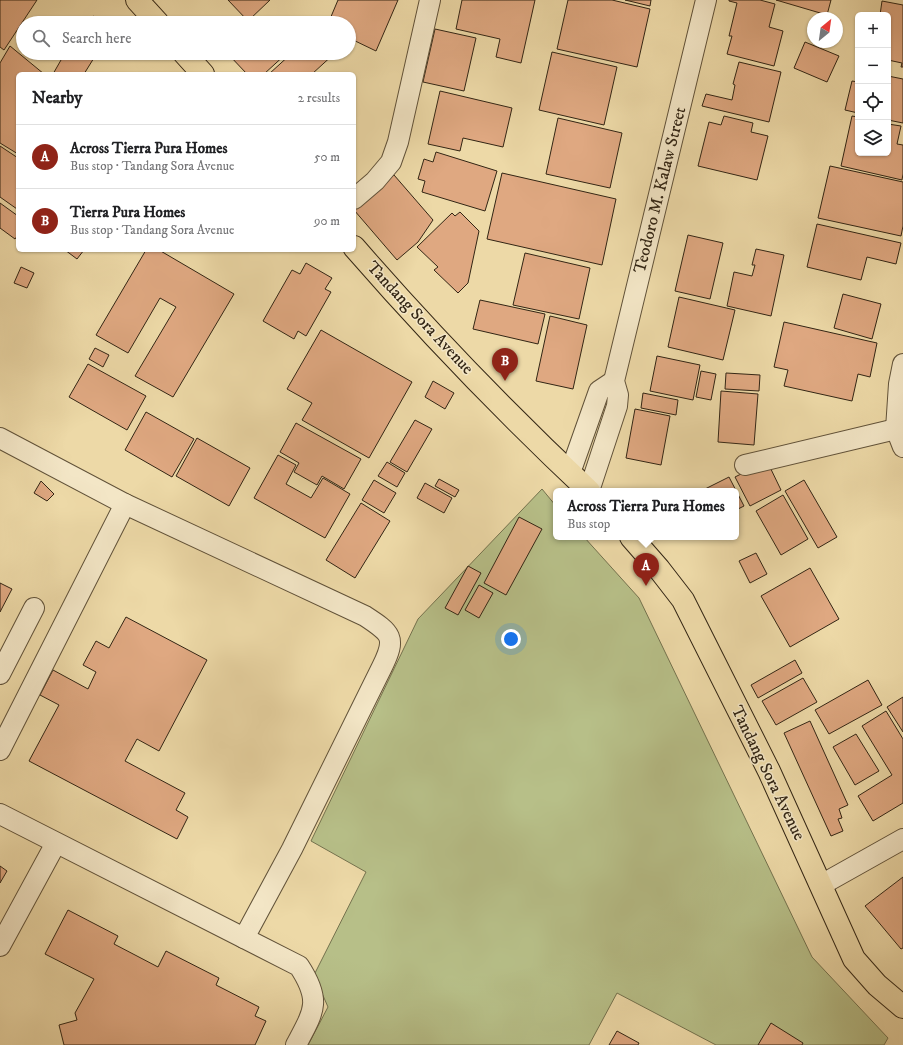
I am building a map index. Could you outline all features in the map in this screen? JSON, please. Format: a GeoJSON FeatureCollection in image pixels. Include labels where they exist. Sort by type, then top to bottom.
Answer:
{"type":"FeatureCollection","features":[{"type":"Feature","properties":{"kind":"main road"},"geometry":{"type":"LineString","coordinates":[[137,0],[152,16]]}},
{"type":"Feature","properties":{"kind":"main road"},"geometry":{"type":"LineString","coordinates":[[190,60],[201,72]]}},
{"type":"Feature","properties":{"kind":"main road","name":"Tandang Sora Avenue"},"geometry":{"type":"LineString","coordinates":[[356,249],[475,378],[586,488]]}},
{"type":"Feature","properties":{"kind":"main road","name":"Tandang Sora Avenue"},"geometry":{"type":"LineString","coordinates":[[635,540],[683,600],[769,772],[854,959],[877,985],[903,1007]]}},
{"type":"Feature","properties":{"kind":"street"},"geometry":{"type":"LineString","coordinates":[[356,197],[375,181],[390,162],[398,142],[430,0]]}},
{"type":"Feature","properties":{"kind":"street","name":"Teodoro M. Kalaw Street"},"geometry":{"type":"LineString","coordinates":[[590,488],[617,406],[618,395],[614,381],[706,0]]}},
{"type":"Feature","properties":{"kind":"street"},"geometry":{"type":"LineString","coordinates":[[745,465],[900,438],[898,384],[903,364]]}},
{"type":"Feature","properties":{"kind":"street"},"geometry":{"type":"LineString","coordinates":[[570,473],[599,391],[614,381]]}},
{"type":"Feature","properties":{"kind":"street"},"geometry":{"type":"LineString","coordinates":[[0,438],[125,504],[366,616],[384,628],[391,641],[389,655],[292,849],[244,938]]}},
{"type":"Feature","properties":{"kind":"street"},"geometry":{"type":"LineString","coordinates":[[0,750],[125,504]]}},
{"type":"Feature","properties":{"kind":"street"},"geometry":{"type":"LineString","coordinates":[[0,674],[34,608]]}},
{"type":"Feature","properties":{"kind":"street"},"geometry":{"type":"LineString","coordinates":[[0,814],[299,966],[308,980],[314,1000],[312,1015],[296,1045]]}},
{"type":"Feature","properties":{"kind":"street"},"geometry":{"type":"LineString","coordinates":[[821,885],[903,839]]}},
{"type":"Feature","properties":{"kind":"street"},"geometry":{"type":"LineString","coordinates":[[0,946],[56,843]]}},
{"type":"Feature","properties":{"kind":"green space"},"geometry":{"type":"Polygon","coordinates":[[[542,489],[553,502],[553,540],[587,540],[639,598],[812,957],[888,1038],[884,1045],[716,1045],[617,993],[589,1045],[308,1045],[328,1007],[314,975],[366,872],[311,841],[418,619],[542,489]]]}},
{"type":"Feature","properties":{"kind":"building"},"geometry":{"type":"Polygon","coordinates":[[[0,0],[37,0],[26,16],[16,16],[16,32],[4,50],[0,47],[0,0]]]}},
{"type":"Feature","properties":{"kind":"building"},"geometry":{"type":"Polygon","coordinates":[[[228,0],[270,0],[253,16],[243,16],[228,0]]]}},
{"type":"Feature","properties":{"kind":"building"},"geometry":{"type":"Polygon","coordinates":[[[338,0],[398,0],[376,51],[356,41],[356,16],[331,16],[338,0]]]}},
{"type":"Feature","properties":{"kind":"building"},"geometry":{"type":"Polygon","coordinates":[[[462,0],[535,0],[521,63],[496,57],[500,39],[456,29],[462,0]]]}},
{"type":"Feature","properties":{"kind":"building"},"geometry":{"type":"Polygon","coordinates":[[[568,0],[612,0],[650,9],[637,67],[557,49],[568,0]]]}},
{"type":"Feature","properties":{"kind":"building"},"geometry":{"type":"Polygon","coordinates":[[[625,0],[651,0],[650,6],[625,0]]]}},
{"type":"Feature","properties":{"kind":"building"},"geometry":{"type":"Polygon","coordinates":[[[729,0],[760,0],[775,4],[769,27],[783,31],[774,66],[727,54],[732,36],[729,36],[737,3],[729,0]]]}},
{"type":"Feature","properties":{"kind":"building"},"geometry":{"type":"Polygon","coordinates":[[[776,0],[831,0],[828,12],[817,12],[776,0]]]}},
{"type":"Feature","properties":{"kind":"building"},"geometry":{"type":"Polygon","coordinates":[[[882,1],[903,5],[903,67],[901,67],[902,63],[891,61],[891,12],[880,12],[882,1]]]}},
{"type":"Feature","properties":{"kind":"building"},"geometry":{"type":"Polygon","coordinates":[[[435,29],[476,38],[464,91],[423,82],[435,29]]]}},
{"type":"Feature","properties":{"kind":"building"},"geometry":{"type":"Polygon","coordinates":[[[805,42],[807,43],[807,48],[820,48],[839,56],[827,82],[794,68],[805,42]]]}},
{"type":"Feature","properties":{"kind":"building"},"geometry":{"type":"Polygon","coordinates":[[[10,46],[16,51],[16,60],[27,60],[42,72],[16,72],[16,153],[0,143],[0,63],[10,46]]]}},
{"type":"Feature","properties":{"kind":"building"},"geometry":{"type":"Polygon","coordinates":[[[552,52],[617,67],[604,125],[539,110],[552,52]]]}},
{"type":"Feature","properties":{"kind":"building"},"geometry":{"type":"Polygon","coordinates":[[[61,60],[93,60],[85,72],[54,72],[61,60]]]}},
{"type":"Feature","properties":{"kind":"building"},"geometry":{"type":"Polygon","coordinates":[[[234,60],[279,60],[266,72],[245,72],[234,60]]]}},
{"type":"Feature","properties":{"kind":"building"},"geometry":{"type":"Polygon","coordinates":[[[284,60],[327,60],[314,72],[271,72],[284,60]]]}},
{"type":"Feature","properties":{"kind":"building"},"geometry":{"type":"Polygon","coordinates":[[[739,62],[781,72],[769,122],[702,106],[706,94],[732,100],[735,85],[733,84],[739,62]]]}},
{"type":"Feature","properties":{"kind":"building"},"geometry":{"type":"Polygon","coordinates":[[[891,77],[903,79],[903,123],[891,121],[891,77]]]}},
{"type":"Feature","properties":{"kind":"building"},"geometry":{"type":"Polygon","coordinates":[[[852,81],[855,82],[855,112],[845,110],[852,81]]]}},
{"type":"Feature","properties":{"kind":"building"},"geometry":{"type":"Polygon","coordinates":[[[440,91],[512,108],[503,147],[463,138],[460,151],[428,144],[440,91]]]}},
{"type":"Feature","properties":{"kind":"building"},"geometry":{"type":"Polygon","coordinates":[[[724,116],[753,123],[751,132],[768,136],[757,180],[698,166],[709,122],[721,125],[724,116]]]}},
{"type":"Feature","properties":{"kind":"building"},"geometry":{"type":"Polygon","coordinates":[[[852,116],[855,116],[855,156],[891,156],[891,124],[901,126],[897,144],[903,145],[902,180],[841,166],[852,116]]]}},
{"type":"Feature","properties":{"kind":"building"},"geometry":{"type":"Polygon","coordinates":[[[558,118],[622,133],[610,188],[546,174],[558,118]]]}},
{"type":"Feature","properties":{"kind":"building"},"geometry":{"type":"Polygon","coordinates":[[[0,146],[16,157],[16,208],[0,197],[0,146]]]}},
{"type":"Feature","properties":{"kind":"building"},"geometry":{"type":"Polygon","coordinates":[[[436,152],[497,171],[485,211],[422,192],[425,181],[418,179],[424,159],[433,162],[436,152]]]}},
{"type":"Feature","properties":{"kind":"building"},"geometry":{"type":"Polygon","coordinates":[[[830,166],[903,182],[903,226],[901,236],[818,218],[830,166]]]}},
{"type":"Feature","properties":{"kind":"building"},"geometry":{"type":"Polygon","coordinates":[[[502,173],[616,199],[602,265],[487,239],[502,173]]]}},
{"type":"Feature","properties":{"kind":"building"},"geometry":{"type":"Polygon","coordinates":[[[394,175],[433,220],[418,242],[397,260],[356,212],[356,207],[394,175]]]}},
{"type":"Feature","properties":{"kind":"building"},"geometry":{"type":"Polygon","coordinates":[[[0,203],[16,215],[16,238],[15,239],[0,228],[0,203]]]}},
{"type":"Feature","properties":{"kind":"building"},"geometry":{"type":"Polygon","coordinates":[[[460,212],[479,231],[468,283],[458,293],[434,270],[438,267],[417,247],[452,213],[455,216],[460,212]]]}},
{"type":"Feature","properties":{"kind":"building"},"geometry":{"type":"Polygon","coordinates":[[[817,224],[901,243],[896,264],[867,257],[861,280],[807,267],[817,224]]]}},
{"type":"Feature","properties":{"kind":"building"},"geometry":{"type":"Polygon","coordinates":[[[688,235],[723,243],[710,299],[675,291],[688,235]]]}},
{"type":"Feature","properties":{"kind":"building"},"geometry":{"type":"Polygon","coordinates":[[[756,249],[784,255],[771,316],[727,306],[734,272],[752,276],[755,265],[752,265],[756,249]]]}},
{"type":"Feature","properties":{"kind":"building"},"geometry":{"type":"Polygon","coordinates":[[[68,252],[82,252],[77,259],[68,252]]]}},
{"type":"Feature","properties":{"kind":"building"},"geometry":{"type":"Polygon","coordinates":[[[145,252],[162,252],[234,294],[173,397],[135,376],[176,307],[160,298],[128,353],[96,335],[145,252]]]}},
{"type":"Feature","properties":{"kind":"building"},"geometry":{"type":"Polygon","coordinates":[[[525,253],[590,268],[579,319],[513,305],[525,253]]]}},
{"type":"Feature","properties":{"kind":"building"},"geometry":{"type":"Polygon","coordinates":[[[306,263],[332,278],[325,289],[331,292],[306,336],[298,331],[294,339],[263,321],[292,270],[300,274],[306,263]]]}},
{"type":"Feature","properties":{"kind":"building"},"geometry":{"type":"Polygon","coordinates":[[[21,267],[34,273],[27,288],[14,283],[21,267]]]}},
{"type":"Feature","properties":{"kind":"building"},"geometry":{"type":"Polygon","coordinates":[[[843,294],[881,304],[872,339],[834,328],[843,294]]]}},
{"type":"Feature","properties":{"kind":"building"},"geometry":{"type":"Polygon","coordinates":[[[679,297],[735,310],[723,360],[668,347],[679,297]]]}},
{"type":"Feature","properties":{"kind":"building"},"geometry":{"type":"Polygon","coordinates":[[[480,300],[545,314],[538,344],[473,329],[480,300]]]}},
{"type":"Feature","properties":{"kind":"building"},"geometry":{"type":"Polygon","coordinates":[[[550,316],[587,325],[573,389],[536,381],[550,316]]]}},
{"type":"Feature","properties":{"kind":"building"},"geometry":{"type":"Polygon","coordinates":[[[784,322],[877,343],[870,377],[858,374],[852,401],[784,386],[788,370],[774,367],[784,322]]]}},
{"type":"Feature","properties":{"kind":"building"},"geometry":{"type":"Polygon","coordinates":[[[321,330],[412,382],[369,458],[302,420],[312,403],[287,389],[321,330]]]}},
{"type":"Feature","properties":{"kind":"building"},"geometry":{"type":"Polygon","coordinates":[[[95,348],[109,355],[103,367],[89,359],[95,348]]]}},
{"type":"Feature","properties":{"kind":"building"},"geometry":{"type":"Polygon","coordinates":[[[657,356],[700,365],[693,400],[650,391],[657,356]]]}},
{"type":"Feature","properties":{"kind":"building"},"geometry":{"type":"Polygon","coordinates":[[[88,364],[146,396],[127,430],[69,397],[88,364]]]}},
{"type":"Feature","properties":{"kind":"building"},"geometry":{"type":"Polygon","coordinates":[[[701,371],[716,374],[711,400],[696,397],[701,371]]]}},
{"type":"Feature","properties":{"kind":"building"},"geometry":{"type":"Polygon","coordinates":[[[726,373],[760,375],[759,391],[725,389],[726,373]]]}},
{"type":"Feature","properties":{"kind":"building"},"geometry":{"type":"Polygon","coordinates":[[[433,381],[454,393],[445,409],[425,397],[433,381]]]}},
{"type":"Feature","properties":{"kind":"building"},"geometry":{"type":"Polygon","coordinates":[[[721,391],[758,394],[754,445],[718,442],[721,391]]]}},
{"type":"Feature","properties":{"kind":"building"},"geometry":{"type":"Polygon","coordinates":[[[643,393],[678,400],[676,415],[641,408],[643,393]]]}},
{"type":"Feature","properties":{"kind":"building"},"geometry":{"type":"Polygon","coordinates":[[[635,409],[670,416],[661,465],[626,458],[635,409]]]}},
{"type":"Feature","properties":{"kind":"building"},"geometry":{"type":"Polygon","coordinates":[[[146,412],[194,439],[172,477],[125,450],[146,412]]]}},
{"type":"Feature","properties":{"kind":"building"},"geometry":{"type":"Polygon","coordinates":[[[415,420],[432,429],[407,472],[390,462],[415,420]]]}},
{"type":"Feature","properties":{"kind":"building"},"geometry":{"type":"Polygon","coordinates":[[[296,423],[361,459],[344,489],[322,476],[317,485],[294,472],[299,463],[280,452],[296,423]]]}},
{"type":"Feature","properties":{"kind":"building"},"geometry":{"type":"Polygon","coordinates":[[[197,438],[250,468],[229,506],[176,476],[197,438]]]}},
{"type":"Feature","properties":{"kind":"building"},"geometry":{"type":"Polygon","coordinates":[[[278,455],[296,465],[286,484],[311,498],[323,478],[350,494],[325,538],[254,498],[278,455]]]}},
{"type":"Feature","properties":{"kind":"building"},"geometry":{"type":"Polygon","coordinates":[[[767,461],[781,490],[750,506],[735,477],[767,461]]]}},
{"type":"Feature","properties":{"kind":"building"},"geometry":{"type":"Polygon","coordinates":[[[387,462],[405,473],[397,487],[378,476],[387,462]]]}},
{"type":"Feature","properties":{"kind":"building"},"geometry":{"type":"Polygon","coordinates":[[[729,477],[735,488],[707,488],[729,477]]]}},
{"type":"Feature","properties":{"kind":"building"},"geometry":{"type":"Polygon","coordinates":[[[439,479],[459,490],[455,497],[435,486],[439,479]]]}},
{"type":"Feature","properties":{"kind":"building"},"geometry":{"type":"Polygon","coordinates":[[[374,480],[396,493],[384,513],[362,500],[374,480]]]}},
{"type":"Feature","properties":{"kind":"building"},"geometry":{"type":"Polygon","coordinates":[[[804,480],[837,537],[818,548],[785,491],[804,480]]]}},
{"type":"Feature","properties":{"kind":"building"},"geometry":{"type":"Polygon","coordinates":[[[41,481],[54,494],[47,501],[34,493],[41,481]]]}},
{"type":"Feature","properties":{"kind":"building"},"geometry":{"type":"Polygon","coordinates":[[[425,483],[452,498],[444,513],[417,498],[425,483]]]}},
{"type":"Feature","properties":{"kind":"building"},"geometry":{"type":"Polygon","coordinates":[[[783,495],[808,539],[781,555],[756,511],[783,495]]]}},
{"type":"Feature","properties":{"kind":"building"},"geometry":{"type":"Polygon","coordinates":[[[739,496],[744,506],[739,508],[739,496]]]}},
{"type":"Feature","properties":{"kind":"building"},"geometry":{"type":"Polygon","coordinates":[[[361,503],[390,521],[355,578],[326,560],[361,503]]]}},
{"type":"Feature","properties":{"kind":"building"},"geometry":{"type":"Polygon","coordinates":[[[519,517],[542,529],[506,595],[484,583],[519,517]]]}},
{"type":"Feature","properties":{"kind":"building"},"geometry":{"type":"Polygon","coordinates":[[[756,553],[767,574],[750,583],[739,561],[756,553]]]}},
{"type":"Feature","properties":{"kind":"building"},"geometry":{"type":"Polygon","coordinates":[[[468,566],[481,573],[458,615],[445,608],[468,566]]]}},
{"type":"Feature","properties":{"kind":"building"},"geometry":{"type":"Polygon","coordinates":[[[810,568],[839,619],[790,647],[761,596],[810,568]]]}},
{"type":"Feature","properties":{"kind":"building"},"geometry":{"type":"Polygon","coordinates":[[[0,583],[12,589],[0,612],[0,583]]]}},
{"type":"Feature","properties":{"kind":"building"},"geometry":{"type":"Polygon","coordinates":[[[479,585],[493,593],[479,618],[465,610],[479,585]]]}},
{"type":"Feature","properties":{"kind":"building"},"geometry":{"type":"Polygon","coordinates":[[[126,617],[207,660],[159,751],[137,739],[125,761],[185,793],[176,810],[188,817],[177,839],[29,761],[59,705],[40,695],[53,670],[88,689],[96,672],[83,665],[96,641],[109,648],[126,617]]]}},
{"type":"Feature","properties":{"kind":"building"},"geometry":{"type":"Polygon","coordinates":[[[795,660],[802,673],[758,698],[751,685],[795,660]]]}},
{"type":"Feature","properties":{"kind":"building"},"geometry":{"type":"Polygon","coordinates":[[[803,678],[817,702],[776,725],[762,701],[803,678]]]}},
{"type":"Feature","properties":{"kind":"building"},"geometry":{"type":"Polygon","coordinates":[[[868,680],[882,705],[829,734],[815,710],[868,680]]]}},
{"type":"Feature","properties":{"kind":"building"},"geometry":{"type":"Polygon","coordinates":[[[903,697],[903,732],[887,707],[903,697]]]}},
{"type":"Feature","properties":{"kind":"building"},"geometry":{"type":"Polygon","coordinates":[[[886,711],[903,739],[903,803],[873,821],[858,796],[892,775],[862,726],[886,711]]]}},
{"type":"Feature","properties":{"kind":"building"},"geometry":{"type":"Polygon","coordinates":[[[810,721],[848,805],[839,809],[842,818],[838,819],[843,831],[831,836],[784,733],[810,721]]]}},
{"type":"Feature","properties":{"kind":"building"},"geometry":{"type":"Polygon","coordinates":[[[856,734],[879,771],[855,785],[833,747],[856,734]]]}},
{"type":"Feature","properties":{"kind":"building"},"geometry":{"type":"Polygon","coordinates":[[[0,866],[7,871],[0,883],[0,866]]]}},
{"type":"Feature","properties":{"kind":"building"},"geometry":{"type":"Polygon","coordinates":[[[903,877],[903,948],[901,949],[865,906],[903,877]]]}},
{"type":"Feature","properties":{"kind":"building"},"geometry":{"type":"Polygon","coordinates":[[[68,910],[118,936],[114,944],[158,967],[166,951],[219,978],[216,985],[259,1007],[255,1016],[266,1021],[255,1045],[64,1045],[59,1025],[77,1020],[75,1013],[94,979],[45,954],[68,910]]]}},
{"type":"Feature","properties":{"kind":"building"},"geometry":{"type":"Polygon","coordinates":[[[771,1023],[803,1043],[802,1045],[758,1045],[771,1023]]]}},
{"type":"Feature","properties":{"kind":"building"},"geometry":{"type":"Polygon","coordinates":[[[617,1031],[639,1043],[638,1045],[609,1045],[617,1031]]]}},
{"type":"Feature","properties":{"kind":"place","name":"Tierra Pura Homes"},"geometry":{"type":"Point","coordinates":[505,381]}},
{"type":"Feature","properties":{"kind":"place","name":"Across Tierra Pura Homes"},"geometry":{"type":"Point","coordinates":[646,586]}}]}
